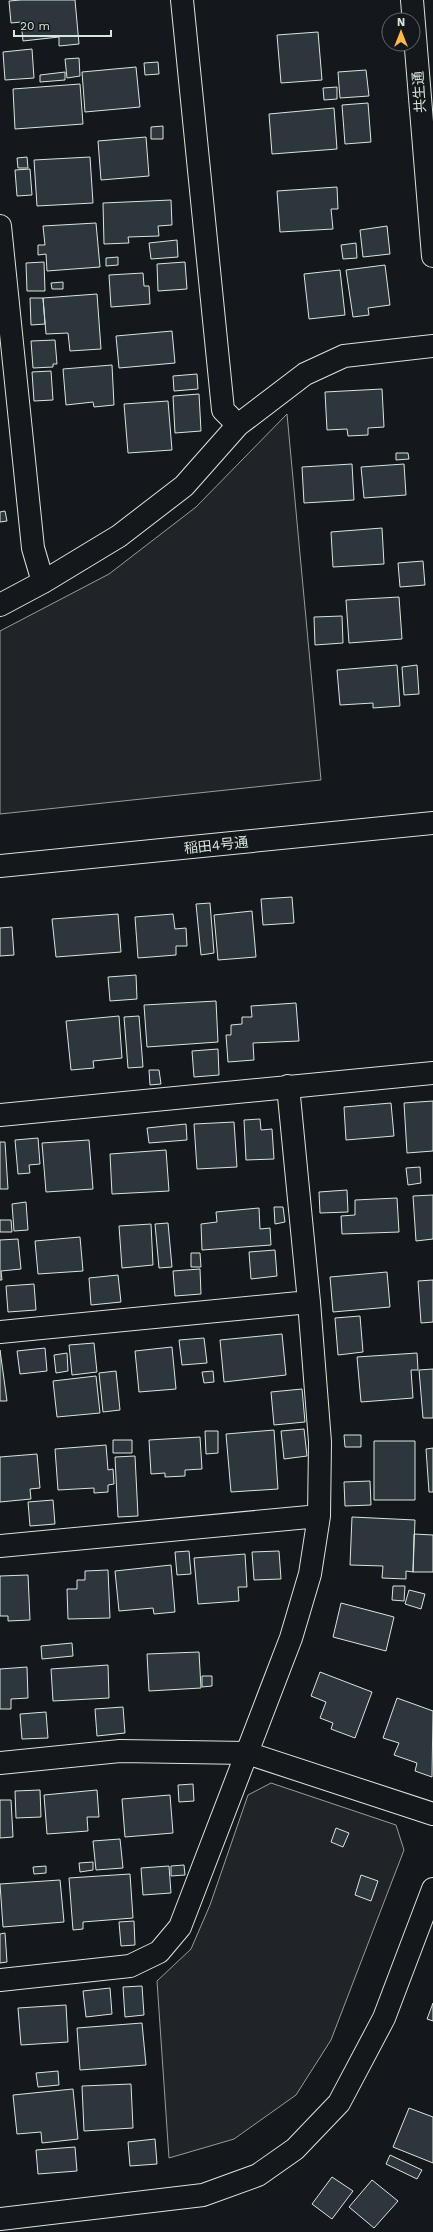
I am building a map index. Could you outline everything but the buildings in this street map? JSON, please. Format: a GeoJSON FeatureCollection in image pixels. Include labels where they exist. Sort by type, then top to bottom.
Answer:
{"type":"FeatureCollection","features":[{"type":"Feature","properties":{"kind":"street"},"geometry":{"type":"LineString","coordinates":[[182,0],[223,410],[238,424]]}},
{"type":"Feature","properties":{"kind":"street","name":"共生通"},"geometry":{"type":"LineString","coordinates":[[412,0],[429,183],[433,256]]}},
{"type":"Feature","properties":{"kind":"street"},"geometry":{"type":"LineString","coordinates":[[0,226],[33,548],[43,582]]}},
{"type":"Feature","properties":{"kind":"street"},"geometry":{"type":"LineString","coordinates":[[0,605],[43,582],[119,536],[184,486],[238,424],[305,374],[344,356],[433,346]]}},
{"type":"Feature","properties":{"kind":"street","name":"稲田4号通"},"geometry":{"type":"LineString","coordinates":[[0,866],[433,823]]}},
{"type":"Feature","properties":{"kind":"street"},"geometry":{"type":"LineString","coordinates":[[0,1114],[433,1073]]}},
{"type":"Feature","properties":{"kind":"street"},"geometry":{"type":"LineString","coordinates":[[0,1980],[130,1966],[159,1952],[180,1927],[291,1638],[310,1574],[319,1516],[320,1442],[309,1302],[288,1086]]}},
{"type":"Feature","properties":{"kind":"street"},"geometry":{"type":"LineString","coordinates":[[0,1332],[309,1302]]}},
{"type":"Feature","properties":{"kind":"street"},"geometry":{"type":"LineString","coordinates":[[0,1546],[319,1516]]}},
{"type":"Feature","properties":{"kind":"street"},"geometry":{"type":"LineString","coordinates":[[0,1763],[120,1751],[247,1753],[433,1814]]}},
{"type":"Feature","properties":{"kind":"street"},"geometry":{"type":"LineString","coordinates":[[0,2219],[203,2195],[258,2175],[295,2149],[339,2103],[384,2018],[433,1889]]}},
{"type":"Feature","properties":{"kind":"shaded area"},"geometry":{"type":"Polygon","coordinates":[[[287,414],[321,780],[0,814],[0,631],[109,574],[196,507],[287,414]]]}},
{"type":"Feature","properties":{"kind":"shaded area"},"geometry":{"type":"Polygon","coordinates":[[[271,1783],[396,1825],[404,1850],[331,2040],[296,2095],[234,2139],[169,2158],[157,1981],[191,1949],[210,1905],[248,1795],[271,1783]]]}}]}
